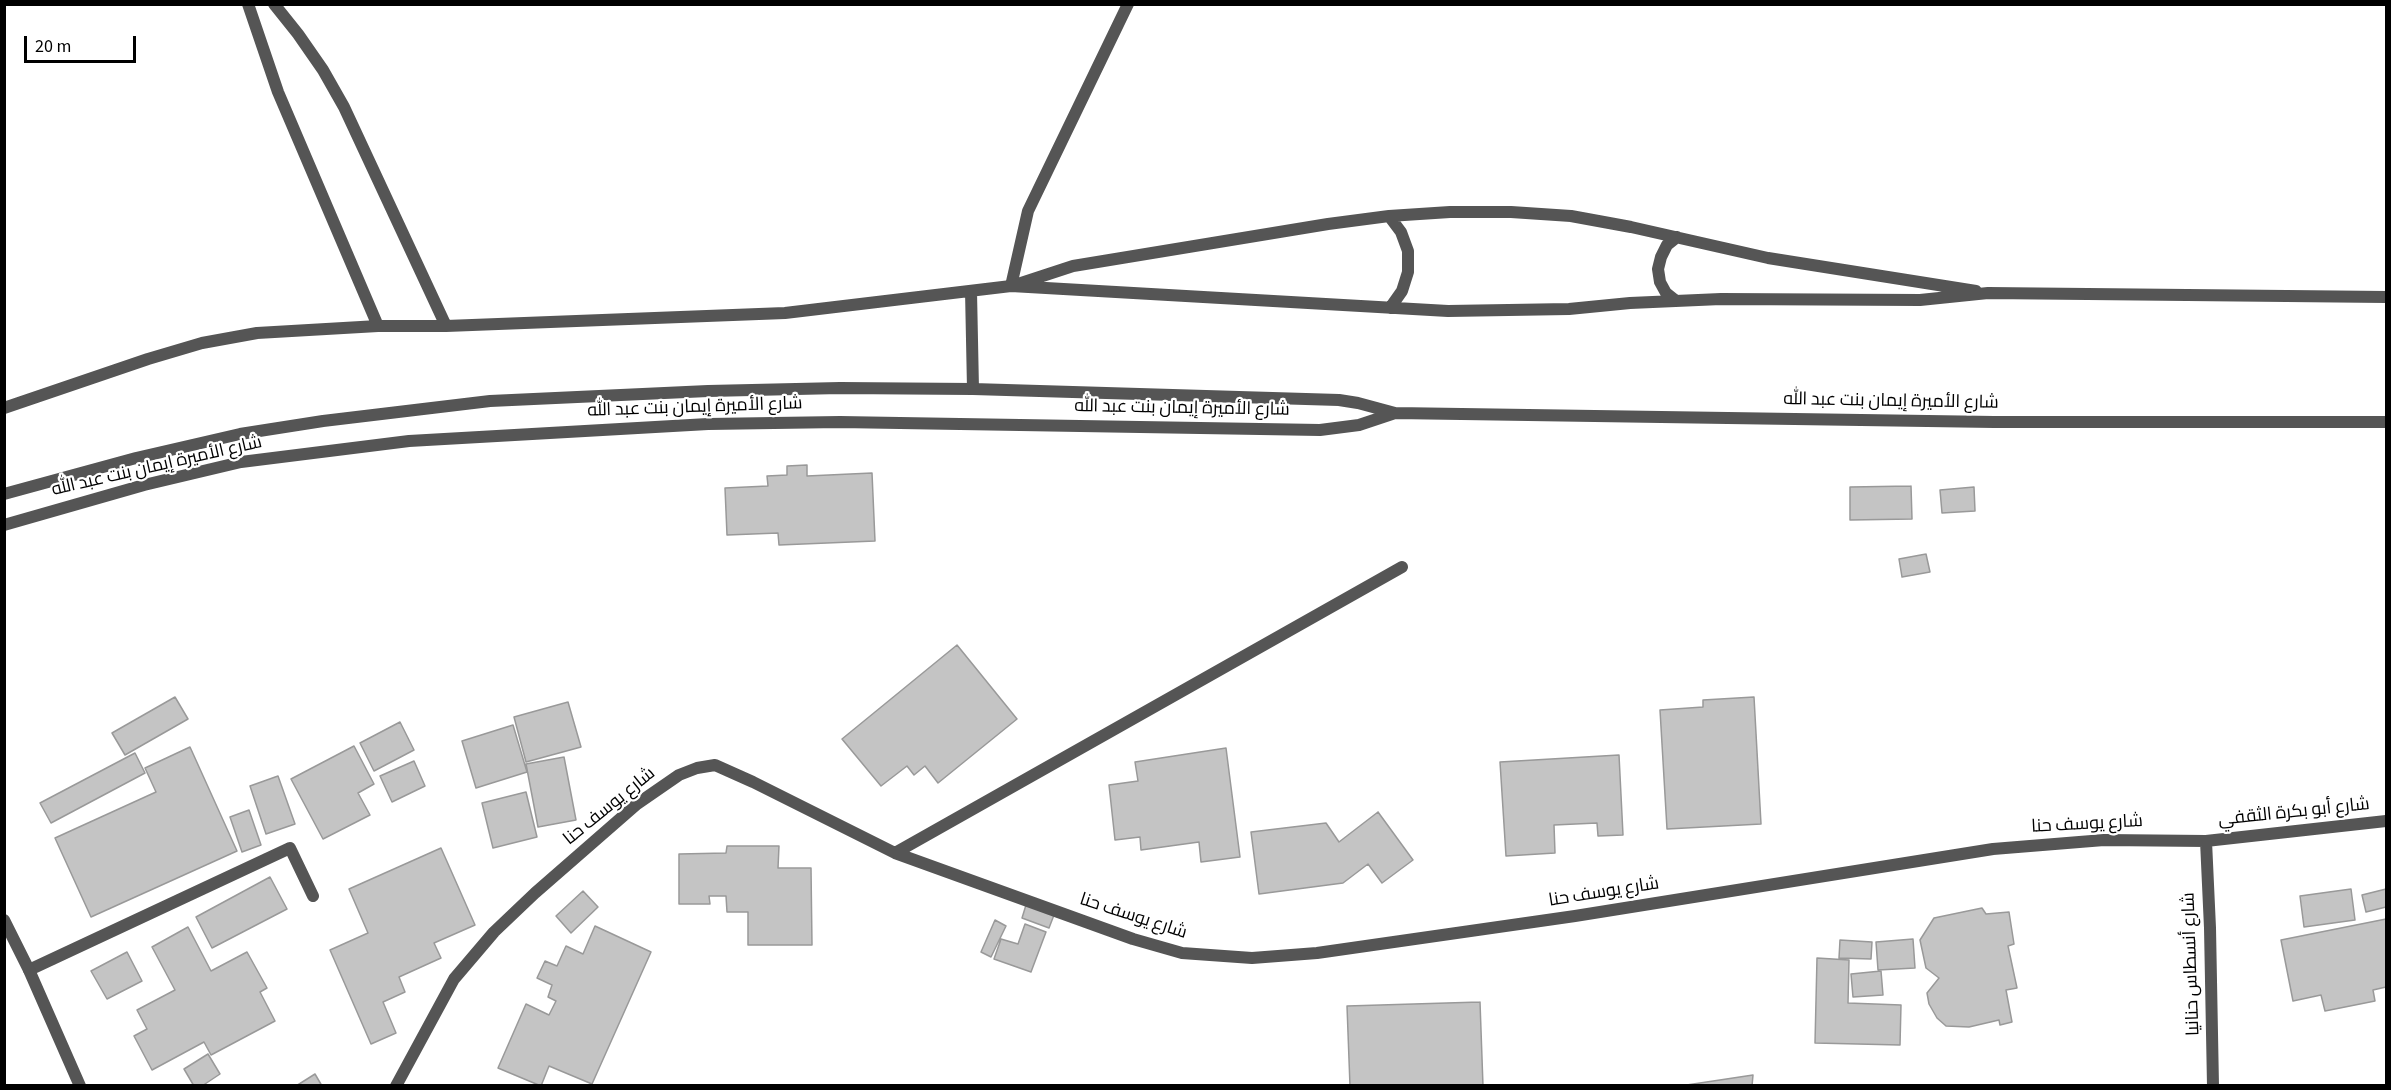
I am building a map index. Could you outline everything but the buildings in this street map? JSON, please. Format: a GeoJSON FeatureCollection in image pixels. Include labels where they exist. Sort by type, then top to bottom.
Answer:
{"type":"FeatureCollection","features":[{"type":"Feature","properties":{"kind":"street"},"geometry":{"type":"LineString","coordinates":[[248,4],[278,92],[378,326]]}},
{"type":"Feature","properties":{"kind":"street"},"geometry":{"type":"LineString","coordinates":[[274,4],[323,69],[344,107],[446,326]]}},
{"type":"Feature","properties":{"kind":"street"},"geometry":{"type":"LineString","coordinates":[[1011,286],[1028,211],[1128,4]]}},
{"type":"Feature","properties":{"kind":"street"},"geometry":{"type":"LineString","coordinates":[[1011,286],[1073,266],[1389,216],[1480,212],[1571,216],[1768,258],[1988,293]]}},
{"type":"Feature","properties":{"kind":"street"},"geometry":{"type":"LineString","coordinates":[[1389,216],[1401,232],[1408,251],[1408,272],[1402,291],[1390,308]]}},
{"type":"Feature","properties":{"kind":"street"},"geometry":{"type":"LineString","coordinates":[[1676,301],[1663,287],[1658,269],[1667,246],[1677,237]]}},
{"type":"Feature","properties":{"kind":"street"},"geometry":{"type":"LineString","coordinates":[[4,408],[148,359],[202,344],[257,333],[378,326],[446,326],[785,313],[1011,286],[1448,311],[1508,311],[1721,299],[1920,300],[1988,293],[2386,297]]}},
{"type":"Feature","properties":{"kind":"street"},"geometry":{"type":"LineString","coordinates":[[971,291],[973,389]]}},
{"type":"Feature","properties":{"kind":"street","name":"شارع الأميرة إيمان بنت عبد الله"},"geometry":{"type":"LineString","coordinates":[[4,494],[136,458],[240,434],[406,410],[490,401],[840,388],[973,389],[1339,400],[1395,413],[2006,422],[2386,423]]}},
{"type":"Feature","properties":{"kind":"street","name":"شارع الأميرة إيمان بنت عبد الله"},"geometry":{"type":"LineString","coordinates":[[4,525],[144,485],[241,462],[409,441],[708,424],[840,422],[1320,430],[1359,425],[1395,413]]}},
{"type":"Feature","properties":{"kind":"street"},"geometry":{"type":"LineString","coordinates":[[895,853],[1402,567]]}},
{"type":"Feature","properties":{"kind":"street","name":"شارع يوسف حنا"},"geometry":{"type":"LineString","coordinates":[[396,1086],[454,979],[494,932],[535,892],[638,804],[679,775],[697,768],[715,765],[895,853],[1133,939],[1182,953],[1252,958],[1317,953],[1575,916],[1993,849],[2104,840],[2206,841]]}},
{"type":"Feature","properties":{"kind":"street","name":"شارع أبو بكرة الثقفي"},"geometry":{"type":"LineString","coordinates":[[2206,841],[2386,821]]}},
{"type":"Feature","properties":{"kind":"street","name":"شارع أنسطاس حنانيا"},"geometry":{"type":"LineString","coordinates":[[2206,841],[2213,1086]]}},
{"type":"Feature","properties":{"kind":"street"},"geometry":{"type":"LineString","coordinates":[[29,970],[290,848],[313,896]]}},
{"type":"Feature","properties":{"kind":"street"},"geometry":{"type":"LineString","coordinates":[[4,920],[29,970],[80,1086]]}}]}
